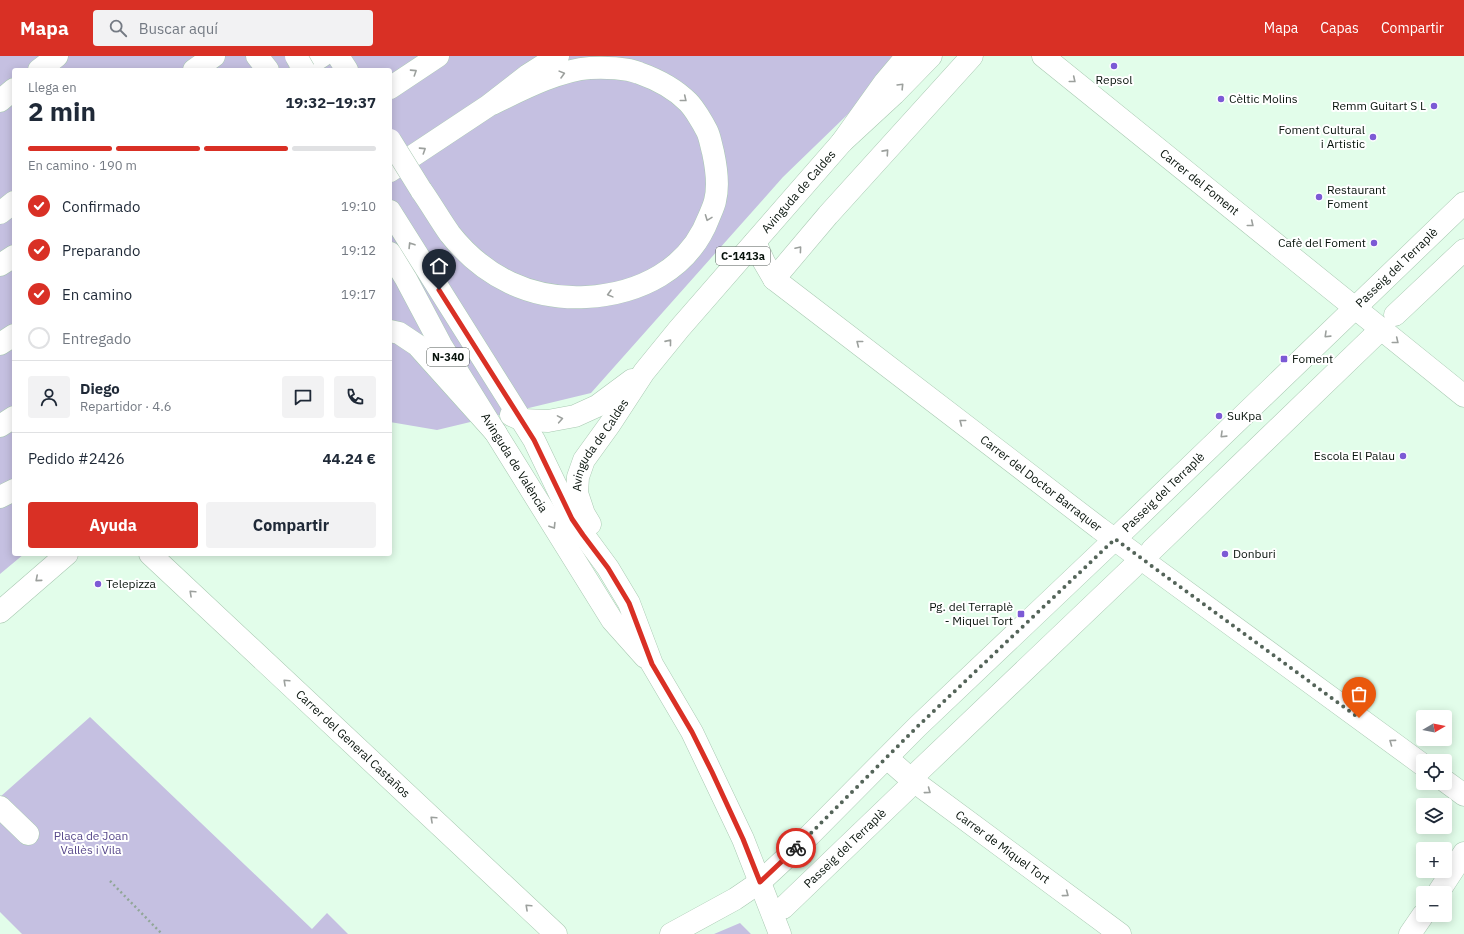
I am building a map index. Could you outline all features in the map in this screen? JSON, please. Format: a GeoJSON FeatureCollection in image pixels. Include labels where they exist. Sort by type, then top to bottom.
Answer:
{"type":"FeatureCollection","features":[{"type":"Feature","properties":{"kind":"main road"},"geometry":{"type":"LineString","coordinates":[[32,68],[43,56]]}},
{"type":"Feature","properties":{"kind":"main road"},"geometry":{"type":"LineString","coordinates":[[42,68],[57,56]]}},
{"type":"Feature","properties":{"kind":"main road"},"geometry":{"type":"LineString","coordinates":[[197,68],[214,56]]}},
{"type":"Feature","properties":{"kind":"main road"},"geometry":{"type":"LineString","coordinates":[[257,56],[266,68]]}},
{"type":"Feature","properties":{"kind":"main road"},"geometry":{"type":"LineString","coordinates":[[296,56],[303,68]]}},
{"type":"Feature","properties":{"kind":"main road"},"geometry":{"type":"LineString","coordinates":[[303,68],[322,56]]}},
{"type":"Feature","properties":{"kind":"main road"},"geometry":{"type":"LineString","coordinates":[[338,56],[346,68]]}},
{"type":"Feature","properties":{"kind":"main road"},"geometry":{"type":"LineString","coordinates":[[392,87],[438,56]]}},
{"type":"Feature","properties":{"kind":"main road"},"geometry":{"type":"LineString","coordinates":[[392,170],[488,106],[558,56]]}},
{"type":"Feature","properties":{"kind":"main road"},"geometry":{"type":"LineString","coordinates":[[842,142],[884,82],[907,56]]}},
{"type":"Feature","properties":{"kind":"main road","name":"Avinguda de Caldes"},"geometry":{"type":"LineString","coordinates":[[608,568],[595,534],[584,514],[577,493],[578,477],[584,460],[610,424],[644,372],[679,329],[842,142],[894,94],[931,56]]}},
{"type":"Feature","properties":{"kind":"main road"},"geometry":{"type":"LineString","coordinates":[[774,279],[828,215],[972,56]]}},
{"type":"Feature","properties":{"kind":"main road","name":"Carrer del Foment"},"geometry":{"type":"LineString","coordinates":[[1043,56],[1464,396]]}},
{"type":"Feature","properties":{"kind":"main road"},"geometry":{"type":"LineString","coordinates":[[392,143],[450,234],[487,270],[515,286],[544,294],[570,297],[603,296],[638,287],[664,274],[686,255],[704,231],[716,194],[716,167],[708,132],[689,102],[666,85],[638,72],[589,68],[561,74],[535,83],[488,106]]}},
{"type":"Feature","properties":{"kind":"main road","name":"Passeig del Terraplè"},"geometry":{"type":"LineString","coordinates":[[671,934],[735,899],[760,882],[801,844],[928,716],[1115,539],[1464,203]]}},
{"type":"Feature","properties":{"kind":"main road"},"geometry":{"type":"LineString","coordinates":[[0,213],[12,204]]}},
{"type":"Feature","properties":{"kind":"main road","name":"Avinguda de València"},"geometry":{"type":"LineString","coordinates":[[392,214],[534,440],[572,519],[608,568],[629,603],[652,664],[692,732],[743,839],[780,934]]}},
{"type":"Feature","properties":{"kind":"main road","name":"Carrer del Doctor Barraquer"},"geometry":{"type":"LineString","coordinates":[[755,242],[774,279],[1115,539],[1416,760]]}},
{"type":"Feature","properties":{"kind":"main road"},"geometry":{"type":"LineString","coordinates":[[1396,315],[1464,250]]}},
{"type":"Feature","properties":{"kind":"main road","name":"Avinguda de València"},"geometry":{"type":"LineString","coordinates":[[392,256],[406,279],[440,345],[612,620],[652,664]]}},
{"type":"Feature","properties":{"kind":"main road"},"geometry":{"type":"LineString","coordinates":[[0,265],[12,257]]}},
{"type":"Feature","properties":{"kind":"main road","name":"Avinguda de Caldes"},"geometry":{"type":"LineString","coordinates":[[406,279],[432,307],[460,341],[499,405],[510,414],[522,420],[548,421],[575,416],[597,406],[644,372]]}},
{"type":"Feature","properties":{"kind":"main road"},"geometry":{"type":"LineString","coordinates":[[392,331],[399,333],[417,346],[496,433]]}},
{"type":"Feature","properties":{"kind":"main road"},"geometry":{"type":"LineString","coordinates":[[1152,550],[1375,334]]}},
{"type":"Feature","properties":{"kind":"main road"},"geometry":{"type":"LineString","coordinates":[[0,344],[12,336]]}},
{"type":"Feature","properties":{"kind":"main road"},"geometry":{"type":"LineString","coordinates":[[0,426],[12,418]]}},
{"type":"Feature","properties":{"kind":"main road"},"geometry":{"type":"LineString","coordinates":[[0,497],[12,491]]}},
{"type":"Feature","properties":{"kind":"main road"},"geometry":{"type":"LineString","coordinates":[[0,612],[65,556]]}},
{"type":"Feature","properties":{"kind":"main road","name":"Carrer del General Castaños"},"geometry":{"type":"LineString","coordinates":[[152,556],[556,934]]}},
{"type":"Feature","properties":{"kind":"main road","name":"Passeig del Terraplè"},"geometry":{"type":"LineString","coordinates":[[783,908],[912,780],[1133,567]]}},
{"type":"Feature","properties":{"kind":"main road","name":"Carrer de Miquel Tort"},"geometry":{"type":"LineString","coordinates":[[887,758],[912,780],[1120,934]]}},
{"type":"Feature","properties":{"kind":"main road"},"geometry":{"type":"LineString","coordinates":[[1452,786],[1464,795]]}},
{"type":"Feature","properties":{"kind":"main road"},"geometry":{"type":"LineString","coordinates":[[0,807],[28,834]]}},
{"type":"Feature","properties":{"kind":"main road"},"geometry":{"type":"LineString","coordinates":[[1443,886],[1464,853]]}},
{"type":"Feature","properties":{"kind":"main road"},"geometry":{"type":"LineString","coordinates":[[1410,934],[1418,922]]}},
{"type":"Feature","properties":{"kind":"path"},"geometry":{"type":"LineString","coordinates":[[110,882],[162,934]]}},
{"type":"Feature","properties":{"kind":"green space"},"geometry":{"type":"Polygon","coordinates":[[[0,56],[908,56],[783,177],[591,393],[437,430],[392,422],[392,68],[12,68],[12,556],[22,556],[0,574],[0,56]]]}},
{"type":"Feature","properties":{"kind":"green space","name":"Plaça de Joan Vallès i Vila"},"geometry":{"type":"Polygon","coordinates":[[[90,717],[312,929],[327,913],[348,934],[22,934],[0,912],[0,797],[90,717]]]}},
{"type":"Feature","properties":{"kind":"green space"},"geometry":{"type":"Polygon","coordinates":[[[740,923],[751,934],[714,934],[740,923]]]}},
{"type":"Feature","properties":{"kind":"way so far"},"geometry":{"type":"LineString","coordinates":[[796,848],[917,727],[1115,539],[1359,718]]}},
{"type":"Feature","properties":{"kind":"place","name":"Repsol"},"geometry":{"type":"Point","coordinates":[1114,66]}},
{"type":"Feature","properties":{"kind":"place","name":"Cèltic Molins"},"geometry":{"type":"Point","coordinates":[1221,99]}},
{"type":"Feature","properties":{"kind":"place","name":"Remm Guitart S L"},"geometry":{"type":"Point","coordinates":[1434,106]}},
{"type":"Feature","properties":{"kind":"place","name":"Foment Cultural i Artistic"},"geometry":{"type":"Point","coordinates":[1373,137]}},
{"type":"Feature","properties":{"kind":"place","name":"Restaurant Foment"},"geometry":{"type":"Point","coordinates":[1319,197]}},
{"type":"Feature","properties":{"kind":"place","name":"Cafè del Foment"},"geometry":{"type":"Point","coordinates":[1374,243]}},
{"type":"Feature","properties":{"kind":"place","name":"Foment"},"geometry":{"type":"Point","coordinates":[1284,359]}},
{"type":"Feature","properties":{"kind":"place","name":"SuKpa"},"geometry":{"type":"Point","coordinates":[1219,416]}},
{"type":"Feature","properties":{"kind":"place","name":"Escola El Palau"},"geometry":{"type":"Point","coordinates":[1403,456]}},
{"type":"Feature","properties":{"kind":"place","name":"Donburi"},"geometry":{"type":"Point","coordinates":[1225,554]}},
{"type":"Feature","properties":{"kind":"place","name":"Telepizza"},"geometry":{"type":"Point","coordinates":[98,584]}},
{"type":"Feature","properties":{"kind":"place","name":"Pg. del Terraplè - Miquel Tort"},"geometry":{"type":"Point","coordinates":[1021,614]}},
{"type":"Feature","properties":{"kind":"route"},"geometry":{"type":"LineString","coordinates":[[439,290],[534,440],[572,519],[608,568],[629,603],[652,664],[692,732],[712,772],[743,839],[760,882],[796,848]]}}]}
